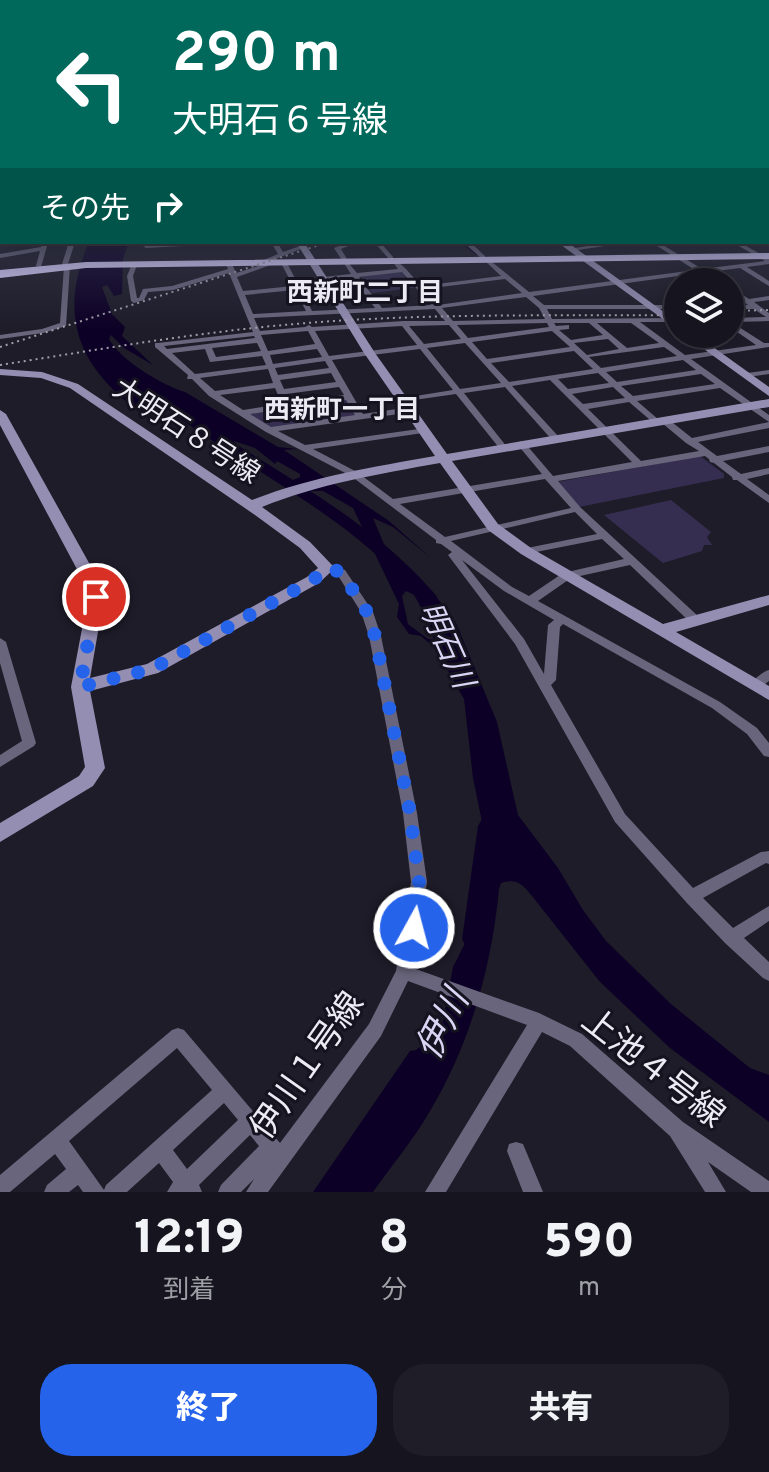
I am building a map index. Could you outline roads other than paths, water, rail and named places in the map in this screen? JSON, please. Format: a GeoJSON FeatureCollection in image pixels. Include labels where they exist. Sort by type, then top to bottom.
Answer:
{"type":"FeatureCollection","features":[{"type":"Feature","properties":{"kind":"highway"},"geometry":{"type":"LineString","coordinates":[[0,273],[68,265],[231,268],[276,260],[397,263],[578,255],[765,257]]}},
{"type":"Feature","properties":{"kind":"highway"},"geometry":{"type":"LineString","coordinates":[[276,260],[311,261]]}},
{"type":"Feature","properties":{"kind":"highway"},"geometry":{"type":"LineString","coordinates":[[0,273],[68,265]]}},
{"type":"Feature","properties":{"kind":"street"},"geometry":{"type":"LineString","coordinates":[[0,337],[43,331],[63,324],[72,244]]}},
{"type":"Feature","properties":{"kind":"street"},"geometry":{"type":"LineString","coordinates":[[166,244],[146,244],[130,276],[134,301],[142,299],[145,290],[173,288],[231,268]]}},
{"type":"Feature","properties":{"kind":"street"},"geometry":{"type":"LineString","coordinates":[[221,244],[286,405]]}},
{"type":"Feature","properties":{"kind":"street"},"geometry":{"type":"LineString","coordinates":[[274,244],[276,260],[297,288],[309,311]]}},
{"type":"Feature","properties":{"kind":"street"},"geometry":{"type":"LineString","coordinates":[[276,260],[304,244],[311,261],[370,353],[493,527],[526,551],[660,631],[764,685]]}},
{"type":"Feature","properties":{"kind":"street"},"geometry":{"type":"LineString","coordinates":[[349,244],[337,248],[379,308]]}},
{"type":"Feature","properties":{"kind":"street"},"geometry":{"type":"LineString","coordinates":[[379,244],[556,439]]}},
{"type":"Feature","properties":{"kind":"street"},"geometry":{"type":"LineString","coordinates":[[468,244],[542,307],[554,326],[630,399],[736,478],[766,496]]}},
{"type":"Feature","properties":{"kind":"street"},"geometry":{"type":"LineString","coordinates":[[564,244],[664,316]]}},
{"type":"Feature","properties":{"kind":"street"},"geometry":{"type":"LineString","coordinates":[[578,255],[621,244]]}},
{"type":"Feature","properties":{"kind":"street"},"geometry":{"type":"LineString","coordinates":[[657,244],[696,268]]}},
{"type":"Feature","properties":{"kind":"street"},"geometry":{"type":"LineString","coordinates":[[739,244],[765,257]]}},
{"type":"Feature","properties":{"kind":"street"},"geometry":{"type":"LineString","coordinates":[[0,256],[45,245],[39,266]]}},
{"type":"Feature","properties":{"kind":"street"},"geometry":{"type":"LineString","coordinates":[[726,268],[742,266],[765,257]]}},
{"type":"Feature","properties":{"kind":"street"},"geometry":{"type":"LineString","coordinates":[[242,293],[297,288],[397,263]]}},
{"type":"Feature","properties":{"kind":"street"},"geometry":{"type":"LineString","coordinates":[[742,266],[769,284]]}},
{"type":"Feature","properties":{"kind":"street"},"geometry":{"type":"LineString","coordinates":[[252,316],[437,307],[664,276]]}},
{"type":"Feature","properties":{"kind":"street"},"geometry":{"type":"LineString","coordinates":[[420,288],[506,277]]}},
{"type":"Feature","properties":{"kind":"street"},"geometry":{"type":"LineString","coordinates":[[744,305],[769,298]]}},
{"type":"Feature","properties":{"kind":"street"},"geometry":{"type":"LineString","coordinates":[[744,299],[769,318]]}},
{"type":"Feature","properties":{"kind":"street"},"geometry":{"type":"LineString","coordinates":[[542,307],[664,307]]}},
{"type":"Feature","properties":{"kind":"street"},"geometry":{"type":"LineString","coordinates":[[744,321],[769,318]]}},
{"type":"Feature","properties":{"kind":"street"},"geometry":{"type":"LineString","coordinates":[[633,320],[664,345]]}},
{"type":"Feature","properties":{"kind":"street"},"geometry":{"type":"LineString","coordinates":[[190,377],[554,326],[633,320],[664,322]]}},
{"type":"Feature","properties":{"kind":"street"},"geometry":{"type":"LineString","coordinates":[[164,352],[208,347],[309,327],[352,324],[450,322],[554,326]]}},
{"type":"Feature","properties":{"kind":"street"},"geometry":{"type":"LineString","coordinates":[[596,322],[625,350]]}},
{"type":"Feature","properties":{"kind":"street"},"geometry":{"type":"LineString","coordinates":[[403,323],[503,447]]}},
{"type":"Feature","properties":{"kind":"street"},"geometry":{"type":"LineString","coordinates":[[309,327],[360,417]]}},
{"type":"Feature","properties":{"kind":"street"},"geometry":{"type":"LineString","coordinates":[[744,331],[766,346]]}},
{"type":"Feature","properties":{"kind":"street"},"geometry":{"type":"LineString","coordinates":[[259,336],[158,345],[212,394],[269,430],[351,475],[530,601],[716,705],[752,731],[769,752]]}},
{"type":"Feature","properties":{"kind":"street"},"geometry":{"type":"LineString","coordinates":[[486,361],[609,337]]}},
{"type":"Feature","properties":{"kind":"street"},"geometry":{"type":"LineString","coordinates":[[590,355],[664,345]]}},
{"type":"Feature","properties":{"kind":"street"},"geometry":{"type":"LineString","coordinates":[[208,347],[213,360],[320,346]]}},
{"type":"Feature","properties":{"kind":"street"},"geometry":{"type":"LineString","coordinates":[[269,430],[360,417],[457,392],[766,346]]}},
{"type":"Feature","properties":{"kind":"street"},"geometry":{"type":"LineString","coordinates":[[674,348],[769,422]]}},
{"type":"Feature","properties":{"kind":"street"},"geometry":{"type":"LineString","coordinates":[[709,348],[769,392]]}},
{"type":"Feature","properties":{"kind":"street"},"geometry":{"type":"LineString","coordinates":[[278,385],[334,370]]}},
{"type":"Feature","properties":{"kind":"street"},"geometry":{"type":"LineString","coordinates":[[567,392],[703,371]]}},
{"type":"Feature","properties":{"kind":"street","name":"大明石８号線"},"geometry":{"type":"LineString","coordinates":[[0,372],[42,375],[74,386],[255,504],[291,490],[351,475],[769,403]]}},
{"type":"Feature","properties":{"kind":"street"},"geometry":{"type":"LineString","coordinates":[[747,375],[769,372]]}},
{"type":"Feature","properties":{"kind":"street"},"geometry":{"type":"LineString","coordinates":[[552,378],[639,464]]}},
{"type":"Feature","properties":{"kind":"street"},"geometry":{"type":"LineString","coordinates":[[212,394],[278,385],[341,384]]}},
{"type":"Feature","properties":{"kind":"street"},"geometry":{"type":"LineString","coordinates":[[582,407],[721,385]]}},
{"type":"Feature","properties":{"kind":"street"},"geometry":{"type":"LineString","coordinates":[[241,413],[349,397]]}},
{"type":"Feature","properties":{"kind":"street"},"geometry":{"type":"LineString","coordinates":[[0,414],[95,588],[80,687],[95,768],[86,781],[0,833]]}},
{"type":"Feature","properties":{"kind":"street"},"geometry":{"type":"LineString","coordinates":[[689,441],[769,422]]}},
{"type":"Feature","properties":{"kind":"street"},"geometry":{"type":"LineString","coordinates":[[303,448],[423,430]]}},
{"type":"Feature","properties":{"kind":"street"},"geometry":{"type":"LineString","coordinates":[[521,444],[577,509],[695,620]]}},
{"type":"Feature","properties":{"kind":"street"},"geometry":{"type":"LineString","coordinates":[[713,460],[769,449]]}},
{"type":"Feature","properties":{"kind":"street"},"geometry":{"type":"LineString","coordinates":[[392,502],[704,453]]}},
{"type":"Feature","properties":{"kind":"street"},"geometry":{"type":"LineString","coordinates":[[736,478],[769,471]]}},
{"type":"Feature","properties":{"kind":"street"},"geometry":{"type":"LineString","coordinates":[[80,687],[165,663],[313,580],[327,568],[305,545],[255,504]]}},
{"type":"Feature","properties":{"kind":"street"},"geometry":{"type":"LineString","coordinates":[[444,543],[493,527],[577,509]]}},
{"type":"Feature","properties":{"kind":"street"},"geometry":{"type":"LineString","coordinates":[[526,551],[605,535]]}},
{"type":"Feature","properties":{"kind":"street"},"geometry":{"type":"LineString","coordinates":[[444,543],[498,611],[544,684],[620,818],[691,897],[769,973]]}},
{"type":"Feature","properties":{"kind":"street"},"geometry":{"type":"LineString","coordinates":[[530,601],[567,575],[632,561]]}},
{"type":"Feature","properties":{"kind":"street","name":"伊川１号線"},"geometry":{"type":"LineString","coordinates":[[256,1192],[375,1030],[404,972],[419,882],[410,813],[375,636],[367,612],[341,572],[327,568]]}},
{"type":"Feature","properties":{"kind":"street"},"geometry":{"type":"LineString","coordinates":[[660,631],[769,600]]}},
{"type":"Feature","properties":{"kind":"street"},"geometry":{"type":"LineString","coordinates":[[544,684],[550,680],[554,625],[563,619]]}},
{"type":"Feature","properties":{"kind":"street"},"geometry":{"type":"LineString","coordinates":[[0,642],[29,743],[0,762]]}},
{"type":"Feature","properties":{"kind":"street"},"geometry":{"type":"LineString","coordinates":[[691,897],[766,856],[769,858]]}},
{"type":"Feature","properties":{"kind":"street"},"geometry":{"type":"LineString","coordinates":[[731,938],[769,913]]}},
{"type":"Feature","properties":{"kind":"street","name":"上池４号線"},"geometry":{"type":"LineString","coordinates":[[404,972],[539,1021],[576,1040],[676,1129],[768,1192]]}},
{"type":"Feature","properties":{"kind":"street"},"geometry":{"type":"LineString","coordinates":[[435,1192],[539,1021]]}},
{"type":"Feature","properties":{"kind":"street"},"geometry":{"type":"LineString","coordinates":[[0,1188],[178,1036],[272,1146],[228,1192]]}},
{"type":"Feature","properties":{"kind":"street"},"geometry":{"type":"LineString","coordinates":[[113,1192],[225,1090]]}},
{"type":"Feature","properties":{"kind":"street"},"geometry":{"type":"LineString","coordinates":[[160,1149],[185,1189],[251,1121]]}},
{"type":"Feature","properties":{"kind":"street"},"geometry":{"type":"LineString","coordinates":[[676,1129],[716,1192]]}},
{"type":"Feature","properties":{"kind":"street"},"geometry":{"type":"LineString","coordinates":[[56,1140],[95,1192]]}},
{"type":"Feature","properties":{"kind":"street"},"geometry":{"type":"LineString","coordinates":[[516,1151],[533,1192]]}},
{"type":"Feature","properties":{"kind":"street"},"geometry":{"type":"LineString","coordinates":[[54,1192],[79,1171]]}},
{"type":"Feature","properties":{"kind":"water"},"geometry":{"type":"Polygon","coordinates":[[[88,244],[128,244],[123,259],[122,294],[114,296],[107,285],[102,287],[112,314],[125,327],[122,336],[153,365],[124,348],[111,335],[109,339],[114,347],[154,378],[185,392],[278,447],[298,449],[284,450],[389,521],[431,558],[393,527],[373,518],[391,561],[435,595],[456,623],[497,722],[518,815],[558,868],[606,941],[671,1004],[750,1068],[769,1075],[769,1122],[670,1048],[600,982],[525,888],[519,883],[507,882],[501,883],[499,889],[485,975],[468,1032],[424,1121],[373,1192],[313,1192],[410,1051],[416,1050],[441,1031],[453,967],[482,909],[489,887],[488,851],[473,778],[464,699],[435,648],[421,636],[409,634],[397,617],[399,604],[353,508],[323,491],[288,491],[284,484],[300,477],[300,474],[277,461],[275,464],[255,448],[234,441],[247,461],[224,441],[207,437],[207,430],[175,413],[159,409],[142,414],[120,396],[89,359],[75,317],[75,294],[88,244]],[[406,591],[402,596],[408,624],[434,640],[428,623],[421,618],[423,611],[414,595],[406,591]]]}},
{"type":"Feature","properties":{"kind":"waterway"},"geometry":{"type":"LineString","coordinates":[[464,244],[476,254]]}},
{"type":"Feature","properties":{"kind":"waterway","name":"明石川"},"geometry":{"type":"LineString","coordinates":[[180,412],[344,519],[404,569],[428,597]]}},
{"type":"Feature","properties":{"kind":"waterway","name":"伊川"},"geometry":{"type":"LineString","coordinates":[[475,939],[490,826]]}},
{"type":"Feature","properties":{"kind":"railway"},"geometry":{"type":"LineString","coordinates":[[0,347],[323,244]]}},
{"type":"Feature","properties":{"kind":"railway"},"geometry":{"type":"LineString","coordinates":[[744,311],[769,310]]}},
{"type":"Feature","properties":{"kind":"railway"},"geometry":{"type":"LineString","coordinates":[[0,365],[191,336],[307,323],[446,316],[664,315]]}},
{"type":"Feature","properties":{"kind":"district","name":"西新町二丁目"},"geometry":{"type":"Point","coordinates":[365,292]}},
{"type":"Feature","properties":{"kind":"district","name":"西新町一丁目"},"geometry":{"type":"Point","coordinates":[342,409]}}]}
